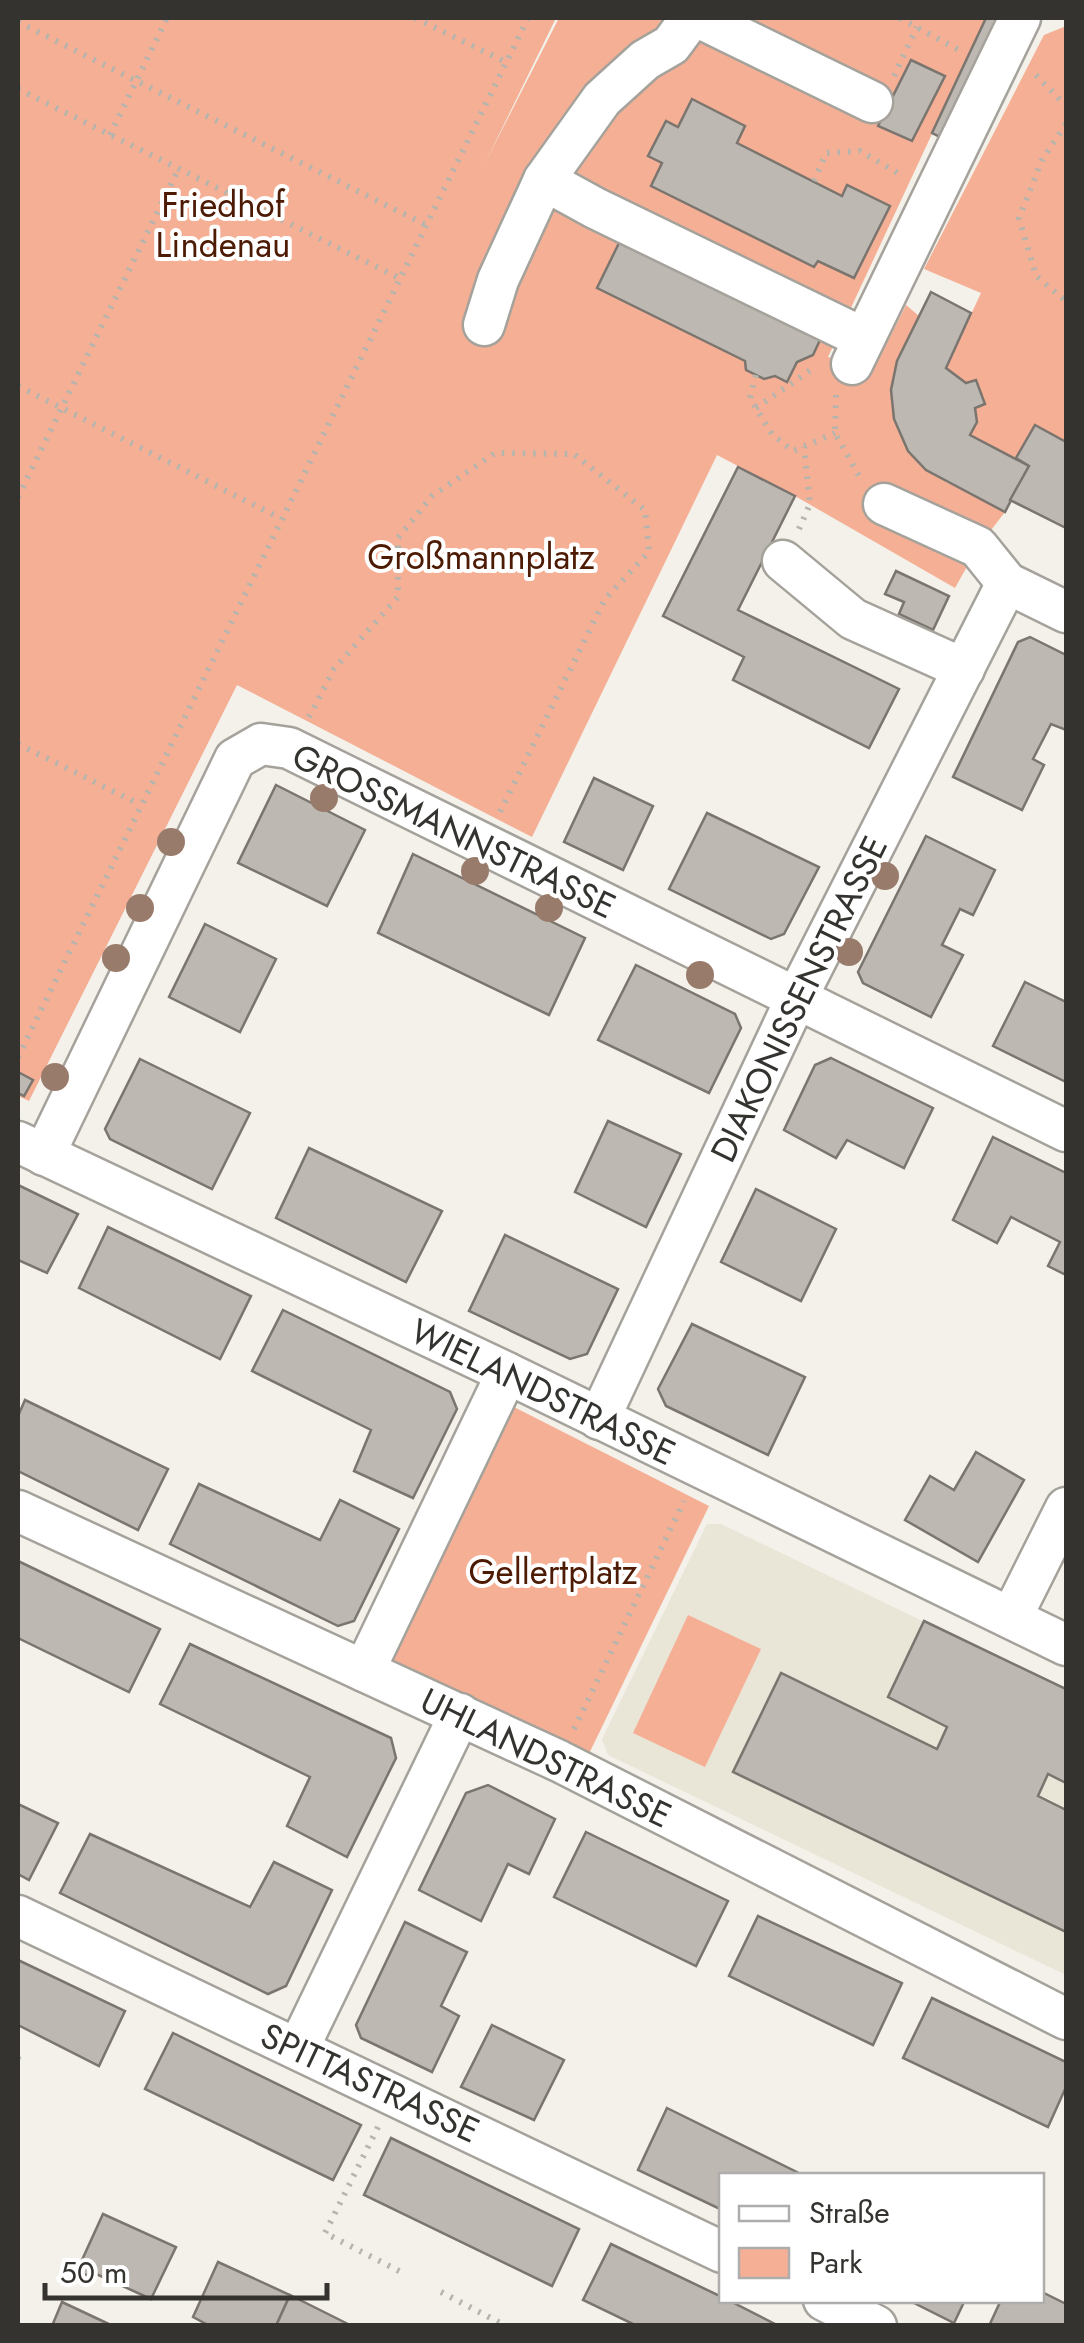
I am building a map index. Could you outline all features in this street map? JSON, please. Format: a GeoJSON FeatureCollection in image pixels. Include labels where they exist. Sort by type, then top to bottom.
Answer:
{"type":"FeatureCollection","features":[{"type":"Feature","properties":{"kind":"street"},"geometry":{"type":"LineString","coordinates":[[484,325],[498,280],[544,180],[602,99],[644,60],[671,45],[691,18]]}},
{"type":"Feature","properties":{"kind":"street"},"geometry":{"type":"LineString","coordinates":[[700,18],[872,102]]}},
{"type":"Feature","properties":{"kind":"street"},"geometry":{"type":"LineString","coordinates":[[544,180],[849,342],[933,193],[1020,18]]}},
{"type":"Feature","properties":{"kind":"street"},"geometry":{"type":"LineString","coordinates":[[884,504],[978,547],[1007,583],[1066,612]]}},
{"type":"Feature","properties":{"kind":"street"},"geometry":{"type":"LineString","coordinates":[[783,562],[853,619],[964,669]]}},
{"type":"Feature","properties":{"kind":"street","name":"DIAKONISSENSTRASSE"},"geometry":{"type":"LineString","coordinates":[[599,1420],[796,999],[1007,583]]}},
{"type":"Feature","properties":{"kind":"street","name":"GROSSMANNSTRASSE"},"geometry":{"type":"LineString","coordinates":[[31,1149],[235,759],[261,744],[289,748],[1066,1130]]}},
{"type":"Feature","properties":{"kind":"street","name":"WIELANDSTRASSE"},"geometry":{"type":"LineString","coordinates":[[31,1149],[506,1372],[1066,1645]]}},
{"type":"Feature","properties":{"kind":"street"},"geometry":{"type":"LineString","coordinates":[[364,1671],[506,1372]]}},
{"type":"Feature","properties":{"kind":"street"},"geometry":{"type":"LineString","coordinates":[[1011,1618],[1066,1508]]}},
{"type":"Feature","properties":{"kind":"street","name":"UHLANDSTRASSE"},"geometry":{"type":"LineString","coordinates":[[18,1511],[559,1761],[1066,2019]]}},
{"type":"Feature","properties":{"kind":"street"},"geometry":{"type":"LineString","coordinates":[[298,2049],[460,1714]]}},
{"type":"Feature","properties":{"kind":"street","name":"SPITTASTRASSE"},"geometry":{"type":"LineString","coordinates":[[18,1916],[719,2251]]}},
{"type":"Feature","properties":{"kind":"street"},"geometry":{"type":"LineString","coordinates":[[830,2303],[876,2326]]}},
{"type":"Feature","properties":{"kind":"path"},"geometry":{"type":"LineString","coordinates":[[110,135],[166,18]]}},
{"type":"Feature","properties":{"kind":"path"},"geometry":{"type":"LineString","coordinates":[[415,18],[506,62]]}},
{"type":"Feature","properties":{"kind":"path"},"geometry":{"type":"LineString","coordinates":[[18,1057],[528,18]]}},
{"type":"Feature","properties":{"kind":"path"},"geometry":{"type":"LineString","coordinates":[[900,18],[993,68]]}},
{"type":"Feature","properties":{"kind":"path"},"geometry":{"type":"LineString","coordinates":[[18,22],[426,224]]}},
{"type":"Feature","properties":{"kind":"path"},"geometry":{"type":"LineString","coordinates":[[18,89],[400,278]]}},
{"type":"Feature","properties":{"kind":"path"},"geometry":{"type":"LineString","coordinates":[[1066,124],[1042,160],[1019,218],[1036,276],[1066,301]]}},
{"type":"Feature","properties":{"kind":"path"},"geometry":{"type":"LineString","coordinates":[[814,182],[826,154],[860,151],[933,193]]}},
{"type":"Feature","properties":{"kind":"path"},"geometry":{"type":"LineString","coordinates":[[18,497],[179,168]]}},
{"type":"Feature","properties":{"kind":"path"},"geometry":{"type":"LineString","coordinates":[[756,409],[849,342]]}},
{"type":"Feature","properties":{"kind":"path"},"geometry":{"type":"LineString","coordinates":[[849,342],[836,394],[835,433],[847,458],[884,504]]}},
{"type":"Feature","properties":{"kind":"path"},"geometry":{"type":"LineString","coordinates":[[756,375],[750,398],[772,434],[793,451],[835,433]]}},
{"type":"Feature","properties":{"kind":"path"},"geometry":{"type":"LineString","coordinates":[[18,386],[280,518]]}},
{"type":"Feature","properties":{"kind":"path"},"geometry":{"type":"LineString","coordinates":[[804,447],[810,504]]}},
{"type":"Feature","properties":{"kind":"path"},"geometry":{"type":"LineString","coordinates":[[289,748],[334,669],[398,598],[398,538],[432,496],[495,453],[574,454],[645,510],[649,552],[606,599],[484,844]]}},
{"type":"Feature","properties":{"kind":"path"},"geometry":{"type":"LineString","coordinates":[[18,744],[139,804]]}},
{"type":"Feature","properties":{"kind":"path"},"geometry":{"type":"LineString","coordinates":[[559,1761],[700,1468]]}},
{"type":"Feature","properties":{"kind":"path"},"geometry":{"type":"LineString","coordinates":[[394,2095],[325,2233],[402,2272]]}},
{"type":"Feature","properties":{"kind":"path"},"geometry":{"type":"LineString","coordinates":[[440,2292],[506,2326]]}},
{"type":"Feature","properties":{"kind":"shaded area"},"geometry":{"type":"Polygon","coordinates":[[[707,1524],[721,1524],[1066,1690],[1066,1975],[608,1755],[602,1739],[707,1524]]]}},
{"type":"Feature","properties":{"kind":"green space"},"geometry":{"type":"Polygon","coordinates":[[[18,18],[556,18],[485,163],[559,18],[986,18],[828,357],[874,368],[906,305],[919,316],[895,374],[892,403],[900,434],[912,455],[928,471],[1005,512],[978,547],[955,588],[717,455],[532,837],[237,685],[29,1101],[18,1096],[18,18]]]}},
{"type":"Feature","properties":{"kind":"green space"},"geometry":{"type":"Polygon","coordinates":[[[1066,26],[1066,442],[1036,425],[1016,458],[970,435],[977,422],[975,408],[985,403],[976,380],[966,383],[946,368],[981,293],[924,269],[1044,35],[1066,26]]]}},
{"type":"Feature","properties":{"kind":"green space","name":"Gellertplatz"},"geometry":{"type":"Polygon","coordinates":[[[510,1405],[709,1506],[584,1764],[384,1669],[510,1405]]]}},
{"type":"Feature","properties":{"kind":"green space"},"geometry":{"type":"Polygon","coordinates":[[[688,1615],[761,1649],[705,1767],[633,1733],[688,1615]]]}},
{"type":"Feature","properties":{"kind":"building"},"geometry":{"type":"Polygon","coordinates":[[[986,18],[1000,18],[942,138],[932,133],[986,18]]]}},
{"type":"Feature","properties":{"kind":"building"},"geometry":{"type":"Polygon","coordinates":[[[911,60],[945,76],[912,141],[878,126],[911,60]]]}},
{"type":"Feature","properties":{"kind":"building"},"geometry":{"type":"Polygon","coordinates":[[[692,99],[745,126],[737,143],[842,196],[847,185],[890,206],[854,278],[818,261],[814,267],[651,186],[662,163],[648,156],[666,121],[678,127],[692,99]]]}},
{"type":"Feature","properties":{"kind":"building"},"geometry":{"type":"Polygon","coordinates":[[[620,241],[815,325],[820,340],[813,355],[797,362],[787,382],[775,376],[764,379],[746,370],[745,361],[597,288],[620,241]]]}},
{"type":"Feature","properties":{"kind":"building"},"geometry":{"type":"Polygon","coordinates":[[[931,292],[971,313],[946,368],[966,383],[976,380],[985,404],[975,408],[977,422],[970,435],[1029,466],[1005,512],[926,470],[908,451],[894,419],[891,390],[897,361],[931,292]]]}},
{"type":"Feature","properties":{"kind":"building"},"geometry":{"type":"Polygon","coordinates":[[[1035,425],[1066,442],[1066,528],[1010,500],[1029,466],[1016,458],[1035,425]]]}},
{"type":"Feature","properties":{"kind":"building"},"geometry":{"type":"Polygon","coordinates":[[[738,467],[795,496],[738,610],[899,689],[869,748],[733,680],[744,657],[663,616],[738,467]]]}},
{"type":"Feature","properties":{"kind":"building"},"geometry":{"type":"Polygon","coordinates":[[[896,571],[949,596],[933,630],[899,614],[904,602],[885,594],[896,571]]]}},
{"type":"Feature","properties":{"kind":"building"},"geometry":{"type":"Polygon","coordinates":[[[1030,637],[1066,655],[1066,730],[1051,724],[1033,759],[1044,765],[1022,810],[953,777],[1018,642],[1030,637]]]}},
{"type":"Feature","properties":{"kind":"building"},"geometry":{"type":"Polygon","coordinates":[[[594,778],[653,806],[623,870],[564,842],[594,778]]]}},
{"type":"Feature","properties":{"kind":"building"},"geometry":{"type":"Polygon","coordinates":[[[276,785],[365,830],[327,906],[238,863],[276,785]]]}},
{"type":"Feature","properties":{"kind":"building"},"geometry":{"type":"Polygon","coordinates":[[[707,813],[819,867],[784,934],[771,939],[669,889],[707,813]]]}},
{"type":"Feature","properties":{"kind":"building"},"geometry":{"type":"Polygon","coordinates":[[[926,836],[995,870],[973,915],[960,909],[942,945],[963,955],[931,1017],[863,983],[858,972],[926,836]]]}},
{"type":"Feature","properties":{"kind":"building"},"geometry":{"type":"Polygon","coordinates":[[[413,854],[585,938],[549,1015],[378,933],[413,854]]]}},
{"type":"Feature","properties":{"kind":"building"},"geometry":{"type":"Polygon","coordinates":[[[205,924],[276,959],[240,1032],[169,997],[205,924]]]}},
{"type":"Feature","properties":{"kind":"building"},"geometry":{"type":"Polygon","coordinates":[[[636,965],[735,1014],[741,1028],[709,1093],[598,1040],[636,965]]]}},
{"type":"Feature","properties":{"kind":"building"},"geometry":{"type":"Polygon","coordinates":[[[1025,982],[1066,1002],[1066,1082],[993,1046],[1025,982]]]}},
{"type":"Feature","properties":{"kind":"building"},"geometry":{"type":"Polygon","coordinates":[[[831,1058],[933,1108],[904,1168],[847,1140],[836,1158],[784,1130],[815,1065],[831,1058]]]}},
{"type":"Feature","properties":{"kind":"building"},"geometry":{"type":"Polygon","coordinates":[[[140,1059],[250,1113],[212,1189],[110,1139],[105,1129],[140,1059]]]}},
{"type":"Feature","properties":{"kind":"building"},"geometry":{"type":"Polygon","coordinates":[[[18,1072],[33,1080],[24,1096],[18,1093],[18,1072]]]}},
{"type":"Feature","properties":{"kind":"building"},"geometry":{"type":"Polygon","coordinates":[[[608,1121],[681,1154],[646,1227],[575,1192],[608,1121]]]}},
{"type":"Feature","properties":{"kind":"building"},"geometry":{"type":"Polygon","coordinates":[[[993,1137],[1066,1173],[1066,1275],[1048,1266],[1060,1242],[1011,1217],[997,1243],[953,1220],[993,1137]]]}},
{"type":"Feature","properties":{"kind":"building"},"geometry":{"type":"Polygon","coordinates":[[[309,1148],[442,1211],[406,1282],[276,1218],[309,1148]]]}},
{"type":"Feature","properties":{"kind":"building"},"geometry":{"type":"Polygon","coordinates":[[[18,1185],[78,1214],[47,1273],[18,1260],[18,1185]]]}},
{"type":"Feature","properties":{"kind":"building"},"geometry":{"type":"Polygon","coordinates":[[[756,1189],[836,1229],[801,1301],[721,1262],[756,1189]]]}},
{"type":"Feature","properties":{"kind":"building"},"geometry":{"type":"Polygon","coordinates":[[[108,1227],[251,1296],[220,1359],[79,1288],[108,1227]]]}},
{"type":"Feature","properties":{"kind":"building"},"geometry":{"type":"Polygon","coordinates":[[[505,1235],[618,1289],[587,1354],[570,1359],[469,1311],[505,1235]]]}},
{"type":"Feature","properties":{"kind":"building"},"geometry":{"type":"Polygon","coordinates":[[[283,1310],[450,1392],[457,1409],[413,1498],[354,1471],[371,1430],[252,1371],[283,1310]]]}},
{"type":"Feature","properties":{"kind":"building"},"geometry":{"type":"Polygon","coordinates":[[[692,1324],[805,1377],[768,1455],[666,1406],[658,1389],[692,1324]]]}},
{"type":"Feature","properties":{"kind":"building"},"geometry":{"type":"Polygon","coordinates":[[[25,1400],[168,1469],[138,1530],[18,1471],[18,1416],[25,1400]]]}},
{"type":"Feature","properties":{"kind":"building"},"geometry":{"type":"Polygon","coordinates":[[[976,1452],[1024,1480],[978,1562],[905,1520],[930,1476],[954,1490],[976,1452]]]}},
{"type":"Feature","properties":{"kind":"building"},"geometry":{"type":"Polygon","coordinates":[[[199,1484],[320,1540],[340,1500],[399,1529],[354,1621],[338,1626],[170,1544],[199,1484]]]}},
{"type":"Feature","properties":{"kind":"building"},"geometry":{"type":"Polygon","coordinates":[[[18,1561],[160,1629],[129,1692],[18,1638],[18,1561]]]}},
{"type":"Feature","properties":{"kind":"building"},"geometry":{"type":"Polygon","coordinates":[[[924,1621],[1066,1689],[1066,1783],[1048,1774],[1038,1796],[1066,1810],[1066,1932],[733,1772],[781,1673],[937,1749],[947,1727],[888,1697],[924,1621]]]}},
{"type":"Feature","properties":{"kind":"building"},"geometry":{"type":"Polygon","coordinates":[[[190,1644],[391,1738],[396,1758],[347,1857],[287,1826],[310,1777],[160,1704],[190,1644]]]}},
{"type":"Feature","properties":{"kind":"building"},"geometry":{"type":"Polygon","coordinates":[[[488,1785],[555,1819],[529,1874],[508,1864],[481,1921],[419,1890],[466,1793],[488,1785]]]}},
{"type":"Feature","properties":{"kind":"building"},"geometry":{"type":"Polygon","coordinates":[[[18,1804],[58,1823],[29,1880],[18,1874],[18,1804]]]}},
{"type":"Feature","properties":{"kind":"building"},"geometry":{"type":"Polygon","coordinates":[[[586,1832],[728,1901],[696,1966],[554,1897],[586,1832]]]}},
{"type":"Feature","properties":{"kind":"building"},"geometry":{"type":"Polygon","coordinates":[[[90,1834],[250,1907],[274,1862],[332,1890],[286,1986],[268,1994],[60,1893],[90,1834]]]}},
{"type":"Feature","properties":{"kind":"building"},"geometry":{"type":"Polygon","coordinates":[[[758,1916],[902,1983],[873,2045],[729,1976],[758,1916]]]}},
{"type":"Feature","properties":{"kind":"building"},"geometry":{"type":"Polygon","coordinates":[[[405,1922],[467,1952],[441,2006],[459,2016],[432,2072],[361,2038],[356,2025],[405,1922]]]}},
{"type":"Feature","properties":{"kind":"building"},"geometry":{"type":"Polygon","coordinates":[[[18,1960],[125,2011],[99,2066],[18,2025],[18,1960]]]}},
{"type":"Feature","properties":{"kind":"building"},"geometry":{"type":"Polygon","coordinates":[[[932,1998],[1066,2062],[1066,2087],[1048,2127],[903,2058],[932,1998]]]}},
{"type":"Feature","properties":{"kind":"building"},"geometry":{"type":"Polygon","coordinates":[[[492,2025],[564,2060],[534,2120],[461,2087],[492,2025]]]}},
{"type":"Feature","properties":{"kind":"building"},"geometry":{"type":"Polygon","coordinates":[[[173,2033],[361,2125],[333,2180],[145,2089],[173,2033]]]}},
{"type":"Feature","properties":{"kind":"building"},"geometry":{"type":"Polygon","coordinates":[[[667,2108],[799,2173],[719,2173],[719,2209],[638,2170],[667,2108]]]}},
{"type":"Feature","properties":{"kind":"building"},"geometry":{"type":"Polygon","coordinates":[[[391,2138],[579,2229],[552,2286],[364,2195],[391,2138]]]}},
{"type":"Feature","properties":{"kind":"building"},"geometry":{"type":"Polygon","coordinates":[[[103,2214],[176,2247],[151,2299],[94,2273],[92,2278],[77,2271],[103,2214]]]}},
{"type":"Feature","properties":{"kind":"building"},"geometry":{"type":"Polygon","coordinates":[[[611,2244],[719,2296],[719,2303],[734,2303],[779,2326],[637,2326],[583,2300],[611,2244]]]}},
{"type":"Feature","properties":{"kind":"building"},"geometry":{"type":"Polygon","coordinates":[[[218,2262],[290,2295],[276,2326],[210,2326],[193,2317],[218,2262]]]}},
{"type":"Feature","properties":{"kind":"building"},"geometry":{"type":"Polygon","coordinates":[[[1044,2293],[1066,2304],[1066,2326],[989,2326],[1000,2303],[1044,2303],[1044,2293]]]}},
{"type":"Feature","properties":{"kind":"building"},"geometry":{"type":"Polygon","coordinates":[[[290,2295],[352,2326],[276,2326],[290,2295]]]}},
{"type":"Feature","properties":{"kind":"building"},"geometry":{"type":"Polygon","coordinates":[[[62,2302],[113,2326],[52,2326],[62,2302]]]}},
{"type":"Feature","properties":{"kind":"building"},"geometry":{"type":"Polygon","coordinates":[[[914,2303],[964,2303],[954,2323],[914,2303]]]}},
{"type":"Feature","properties":{"kind":"park label","name":"Friedhof Lindenau"},"geometry":{"type":"Point","coordinates":[223,225]}},
{"type":"Feature","properties":{"kind":"park label","name":"Großmannplatz"},"geometry":{"type":"Point","coordinates":[481,557]}}]}
